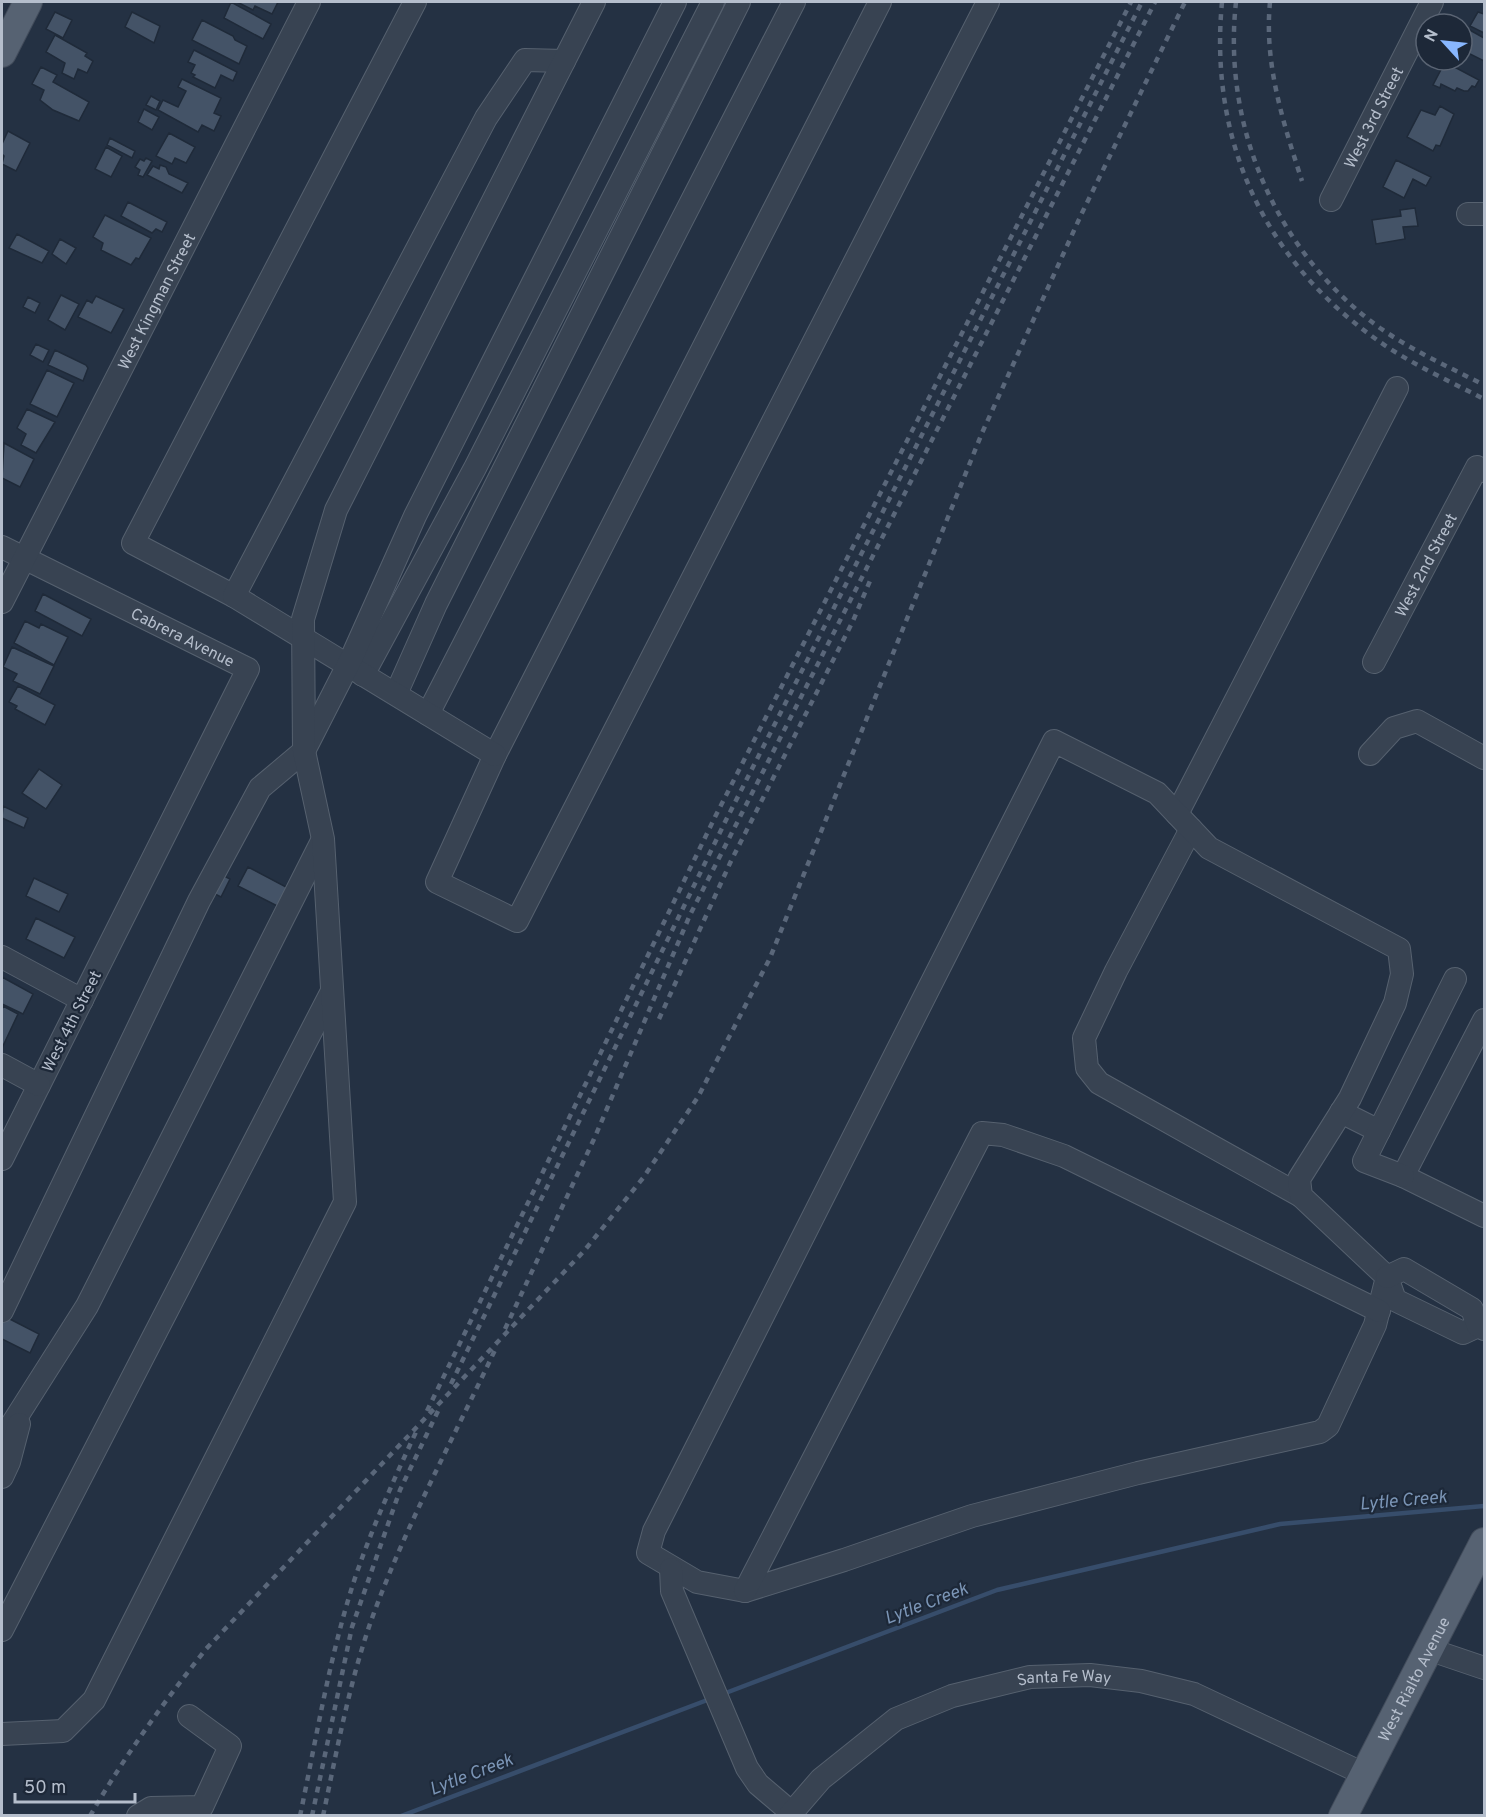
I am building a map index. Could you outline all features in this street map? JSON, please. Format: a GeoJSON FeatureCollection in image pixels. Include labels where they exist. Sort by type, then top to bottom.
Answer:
{"type":"FeatureCollection","features":[{"type":"Feature","properties":{"kind":"main road"},"geometry":{"type":"LineString","coordinates":[[2,53],[28,2]]}},
{"type":"Feature","properties":{"kind":"main road","name":"West Rialto Avenue"},"geometry":{"type":"LineString","coordinates":[[1343,1815],[1485,1542]]}},
{"type":"Feature","properties":{"kind":"street","name":"West Kingman Street"},"geometry":{"type":"LineString","coordinates":[[2,602],[309,2]]}},
{"type":"Feature","properties":{"kind":"street"},"geometry":{"type":"LineString","coordinates":[[415,2],[133,543],[234,596],[495,755]]}},
{"type":"Feature","properties":{"kind":"street"},"geometry":{"type":"LineString","coordinates":[[2,1734],[63,1731],[94,1700],[345,1202],[323,839],[304,751],[303,619],[336,510],[594,2]]}},
{"type":"Feature","properties":{"kind":"street"},"geometry":{"type":"LineString","coordinates":[[355,670],[415,516],[675,2]]}},
{"type":"Feature","properties":{"kind":"street"},"geometry":{"type":"LineString","coordinates":[[2,1311],[210,880],[260,788],[304,751],[475,468],[713,2]]}},
{"type":"Feature","properties":{"kind":"street"},"geometry":{"type":"LineString","coordinates":[[396,694],[436,604],[739,2]]}},
{"type":"Feature","properties":{"kind":"street"},"geometry":{"type":"LineString","coordinates":[[428,714],[794,2]]}},
{"type":"Feature","properties":{"kind":"street"},"geometry":{"type":"LineString","coordinates":[[880,2],[495,755],[437,882],[518,921],[987,2]]}},
{"type":"Feature","properties":{"kind":"street","name":"West 3rd Street"},"geometry":{"type":"LineString","coordinates":[[1330,200],[1432,2]]}},
{"type":"Feature","properties":{"kind":"street"},"geometry":{"type":"LineString","coordinates":[[234,596],[486,118],[525,60],[564,61]]}},
{"type":"Feature","properties":{"kind":"street"},"geometry":{"type":"LineString","coordinates":[[1387,1277],[1404,1269],[1472,1309],[1481,1327],[1463,1333],[1395,1300],[1387,1277],[1300,1196],[1099,1083],[1087,1068],[1084,1038],[1184,822],[1397,388]]}},
{"type":"Feature","properties":{"kind":"street","name":"West 2nd Street"},"geometry":{"type":"LineString","coordinates":[[1374,662],[1481,469]]}},
{"type":"Feature","properties":{"kind":"street","name":"Cabrera Avenue"},"geometry":{"type":"LineString","coordinates":[[2,547],[248,669],[141,884]]}},
{"type":"Feature","properties":{"kind":"street"},"geometry":{"type":"LineString","coordinates":[[1370,754],[1394,728],[1417,721],[1485,758]]}},
{"type":"Feature","properties":{"kind":"street"},"geometry":{"type":"LineString","coordinates":[[1300,1196],[1299,1179],[1341,1112],[1395,1003],[1402,974],[1399,949],[1209,848],[1157,793],[1054,741],[654,1531],[648,1553],[671,1569],[697,1582],[745,1591],[972,1516],[1138,1473],[1320,1432],[1328,1426],[1375,1325],[1387,1277]]}},
{"type":"Feature","properties":{"kind":"street"},"geometry":{"type":"LineString","coordinates":[[2,1440],[87,1306],[323,839]]}},
{"type":"Feature","properties":{"kind":"street","name":"West 4th Street"},"geometry":{"type":"LineString","coordinates":[[2,1159],[9,1125],[39,1085],[141,884]]}},
{"type":"Feature","properties":{"kind":"street"},"geometry":{"type":"LineString","coordinates":[[2,957],[82,1000]]}},
{"type":"Feature","properties":{"kind":"street"},"geometry":{"type":"LineString","coordinates":[[1455,979],[1364,1161],[1403,1176],[1485,1216]]}},
{"type":"Feature","properties":{"kind":"street"},"geometry":{"type":"LineString","coordinates":[[2,1630],[332,991]]}},
{"type":"Feature","properties":{"kind":"street"},"geometry":{"type":"LineString","coordinates":[[1403,1176],[1485,1020]]}},
{"type":"Feature","properties":{"kind":"street"},"geometry":{"type":"LineString","coordinates":[[2,1065],[39,1085]]}},
{"type":"Feature","properties":{"kind":"street"},"geometry":{"type":"LineString","coordinates":[[1341,1112],[1379,1131]]}},
{"type":"Feature","properties":{"kind":"street"},"geometry":{"type":"LineString","coordinates":[[745,1591],[982,1132],[1004,1135],[1064,1156],[1379,1311]]}},
{"type":"Feature","properties":{"kind":"street"},"geometry":{"type":"LineString","coordinates":[[2,1477],[9,1462],[23,1408]]}},
{"type":"Feature","properties":{"kind":"street"},"geometry":{"type":"LineString","coordinates":[[671,1569],[672,1591],[688,1633],[747,1768],[758,1784],[790,1814]]}},
{"type":"Feature","properties":{"kind":"street"},"geometry":{"type":"LineString","coordinates":[[1428,1649],[1485,1668]]}},
{"type":"Feature","properties":{"kind":"street","name":"Santa Fe Way"},"geometry":{"type":"LineString","coordinates":[[790,1814],[821,1779],[896,1719],[952,1696],[1030,1677],[1090,1675],[1141,1681],[1194,1694],[1364,1774]]}},
{"type":"Feature","properties":{"kind":"street"},"geometry":{"type":"LineString","coordinates":[[138,1815],[151,1808],[191,1811],[202,1807],[230,1746],[189,1716]]}},
{"type":"Feature","properties":{"kind":"building"},"geometry":{"type":"Polygon","coordinates":[[[231,2],[271,24],[263,39],[224,18],[231,2]]]}},
{"type":"Feature","properties":{"kind":"building"},"geometry":{"type":"Polygon","coordinates":[[[237,2],[278,2],[272,14],[255,6],[253,10],[237,2]]]}},
{"type":"Feature","properties":{"kind":"building"},"geometry":{"type":"Polygon","coordinates":[[[55,12],[72,20],[63,38],[46,29],[55,12]]]}},
{"type":"Feature","properties":{"kind":"building"},"geometry":{"type":"Polygon","coordinates":[[[132,12],[160,26],[154,43],[125,27],[132,12]]]}},
{"type":"Feature","properties":{"kind":"building"},"geometry":{"type":"Polygon","coordinates":[[[1478,12],[1484,14],[1484,33],[1474,28],[1474,19],[1478,12]]]}},
{"type":"Feature","properties":{"kind":"building"},"geometry":{"type":"Polygon","coordinates":[[[202,20],[247,46],[239,64],[192,40],[202,20]]]}},
{"type":"Feature","properties":{"kind":"building"},"geometry":{"type":"Polygon","coordinates":[[[1474,32],[1484,38],[1484,61],[1474,56],[1474,32]]]}},
{"type":"Feature","properties":{"kind":"building"},"geometry":{"type":"Polygon","coordinates":[[[55,35],[87,53],[85,56],[93,61],[87,73],[78,69],[74,79],[62,73],[65,63],[46,52],[55,35]]]}},
{"type":"Feature","properties":{"kind":"building"},"geometry":{"type":"Polygon","coordinates":[[[194,50],[237,72],[233,81],[221,75],[215,88],[193,77],[195,75],[191,73],[195,65],[188,62],[194,50]]]}},
{"type":"Feature","properties":{"kind":"building"},"geometry":{"type":"Polygon","coordinates":[[[41,67],[57,75],[53,82],[89,102],[79,121],[53,110],[40,100],[44,90],[32,84],[41,67]]]}},
{"type":"Feature","properties":{"kind":"building"},"geometry":{"type":"Polygon","coordinates":[[[1440,72],[1464,72],[1479,80],[1475,87],[1472,86],[1468,91],[1457,88],[1455,91],[1441,84],[1440,88],[1433,85],[1440,72]]]}},
{"type":"Feature","properties":{"kind":"building"},"geometry":{"type":"Polygon","coordinates":[[[182,79],[221,98],[214,113],[221,116],[214,131],[202,125],[198,132],[158,110],[163,100],[178,107],[186,91],[178,87],[182,79]]]}},
{"type":"Feature","properties":{"kind":"building"},"geometry":{"type":"Polygon","coordinates":[[[151,96],[160,101],[156,110],[146,105],[151,96]]]}},
{"type":"Feature","properties":{"kind":"building"},"geometry":{"type":"Polygon","coordinates":[[[1440,106],[1454,114],[1440,146],[1436,145],[1433,151],[1407,137],[1421,110],[1435,115],[1440,106]]]}},
{"type":"Feature","properties":{"kind":"building"},"geometry":{"type":"Polygon","coordinates":[[[144,109],[159,117],[152,130],[138,122],[144,109]]]}},
{"type":"Feature","properties":{"kind":"building"},"geometry":{"type":"Polygon","coordinates":[[[8,131],[30,143],[16,171],[2,164],[4,156],[2,144],[8,131]]]}},
{"type":"Feature","properties":{"kind":"building"},"geometry":{"type":"Polygon","coordinates":[[[169,133],[195,147],[186,163],[175,158],[172,164],[156,156],[169,133]]]}},
{"type":"Feature","properties":{"kind":"building"},"geometry":{"type":"Polygon","coordinates":[[[110,138],[135,151],[132,158],[107,145],[110,138]]]}},
{"type":"Feature","properties":{"kind":"building"},"geometry":{"type":"Polygon","coordinates":[[[106,147],[122,156],[111,177],[95,169],[106,147]]]}},
{"type":"Feature","properties":{"kind":"building"},"geometry":{"type":"Polygon","coordinates":[[[146,158],[152,161],[143,177],[138,175],[140,170],[135,167],[140,159],[144,161],[146,158]]]}},
{"type":"Feature","properties":{"kind":"building"},"geometry":{"type":"Polygon","coordinates":[[[1396,160],[1431,177],[1426,186],[1413,179],[1404,198],[1383,187],[1396,160]]]}},
{"type":"Feature","properties":{"kind":"building"},"geometry":{"type":"Polygon","coordinates":[[[160,165],[166,167],[169,174],[188,183],[182,193],[147,175],[153,166],[159,169],[160,165]]]}},
{"type":"Feature","properties":{"kind":"building"},"geometry":{"type":"Polygon","coordinates":[[[128,202],[167,222],[162,232],[156,229],[152,233],[121,216],[128,202]]]}},
{"type":"Feature","properties":{"kind":"building"},"geometry":{"type":"Polygon","coordinates":[[[1415,208],[1418,226],[1403,227],[1405,239],[1376,244],[1372,220],[1401,216],[1400,210],[1415,208]]]}},
{"type":"Feature","properties":{"kind":"building"},"geometry":{"type":"Polygon","coordinates":[[[105,215],[151,238],[139,259],[136,258],[131,265],[101,250],[103,243],[93,237],[105,215]]]}},
{"type":"Feature","properties":{"kind":"building"},"geometry":{"type":"Polygon","coordinates":[[[17,234],[49,251],[42,263],[9,248],[17,234]]]}},
{"type":"Feature","properties":{"kind":"building"},"geometry":{"type":"Polygon","coordinates":[[[60,239],[76,248],[66,264],[52,254],[60,239]]]}},
{"type":"Feature","properties":{"kind":"building"},"geometry":{"type":"Polygon","coordinates":[[[61,295],[79,304],[65,330],[48,320],[61,295]]]}},
{"type":"Feature","properties":{"kind":"building"},"geometry":{"type":"Polygon","coordinates":[[[96,296],[124,309],[111,333],[78,317],[87,300],[92,303],[96,296]]]}},
{"type":"Feature","properties":{"kind":"building"},"geometry":{"type":"Polygon","coordinates":[[[28,297],[40,303],[35,313],[23,307],[28,297]]]}},
{"type":"Feature","properties":{"kind":"building"},"geometry":{"type":"Polygon","coordinates":[[[36,344],[49,350],[43,362],[30,355],[36,344]]]}},
{"type":"Feature","properties":{"kind":"building"},"geometry":{"type":"Polygon","coordinates":[[[55,350],[86,365],[88,368],[83,381],[48,365],[55,350]]]}},
{"type":"Feature","properties":{"kind":"building"},"geometry":{"type":"Polygon","coordinates":[[[47,370],[74,383],[57,417],[30,404],[47,370]]]}},
{"type":"Feature","properties":{"kind":"building"},"geometry":{"type":"Polygon","coordinates":[[[27,409],[55,422],[36,453],[21,445],[26,434],[17,428],[27,409]]]}},
{"type":"Feature","properties":{"kind":"building"},"geometry":{"type":"Polygon","coordinates":[[[4,443],[34,459],[20,487],[2,478],[4,443]]]}},
{"type":"Feature","properties":{"kind":"building"},"geometry":{"type":"Polygon","coordinates":[[[43,594],[91,619],[82,636],[35,611],[43,594]]]}},
{"type":"Feature","properties":{"kind":"building"},"geometry":{"type":"Polygon","coordinates":[[[25,621],[39,628],[41,624],[68,637],[54,665],[14,643],[25,621]]]}},
{"type":"Feature","properties":{"kind":"building"},"geometry":{"type":"Polygon","coordinates":[[[12,647],[54,666],[40,694],[13,681],[17,674],[3,667],[12,647]]]}},
{"type":"Feature","properties":{"kind":"building"},"geometry":{"type":"Polygon","coordinates":[[[18,686],[55,705],[45,725],[15,709],[17,706],[9,702],[18,686]]]}},
{"type":"Feature","properties":{"kind":"building"},"geometry":{"type":"Polygon","coordinates":[[[39,769],[62,785],[46,809],[22,793],[39,769]]]}},
{"type":"Feature","properties":{"kind":"building"},"geometry":{"type":"Polygon","coordinates":[[[3,806],[28,818],[24,828],[2,818],[3,806]]]}},
{"type":"Feature","properties":{"kind":"building"},"geometry":{"type":"Polygon","coordinates":[[[206,867],[230,879],[221,897],[197,885],[206,867]]]}},
{"type":"Feature","properties":{"kind":"building"},"geometry":{"type":"Polygon","coordinates":[[[248,867],[305,897],[295,915],[238,886],[248,867]]]}},
{"type":"Feature","properties":{"kind":"building"},"geometry":{"type":"Polygon","coordinates":[[[34,878],[68,894],[59,912],[26,896],[34,878]]]}},
{"type":"Feature","properties":{"kind":"building"},"geometry":{"type":"Polygon","coordinates":[[[36,918],[75,937],[64,958],[26,939],[36,918]]]}},
{"type":"Feature","properties":{"kind":"building"},"geometry":{"type":"Polygon","coordinates":[[[2,977],[33,994],[23,1014],[2,1004],[2,977]]]}},
{"type":"Feature","properties":{"kind":"building"},"geometry":{"type":"Polygon","coordinates":[[[3,1006],[18,1014],[2,1048],[2,1010],[3,1006]]]}},
{"type":"Feature","properties":{"kind":"building"},"geometry":{"type":"Polygon","coordinates":[[[2,1315],[39,1334],[30,1353],[2,1339],[2,1315]]]}},
{"type":"Feature","properties":{"kind":"waterway","name":"Lytle Creek"},"geometry":{"type":"LineString","coordinates":[[723,1694],[997,1590],[1280,1524],[1484,1506]]}},
{"type":"Feature","properties":{"kind":"waterway","name":"Lytle Creek"},"geometry":{"type":"LineString","coordinates":[[401,1816],[710,1699]]}},
{"type":"Feature","properties":{"kind":"railway"},"geometry":{"type":"LineString","coordinates":[[427,1411],[715,817],[1131,2]]}},
{"type":"Feature","properties":{"kind":"railway"},"geometry":{"type":"LineString","coordinates":[[451,1384],[725,822],[1142,2]]}},
{"type":"Feature","properties":{"kind":"railway"},"geometry":{"type":"LineString","coordinates":[[505,1329],[594,1139],[690,915],[1155,2]]}},
{"type":"Feature","properties":{"kind":"railway"},"geometry":{"type":"LineString","coordinates":[[90,1816],[145,1731],[206,1649],[584,1251],[643,1178],[698,1097],[770,958],[982,433],[1081,215],[1185,2]]}},
{"type":"Feature","properties":{"kind":"railway"},"geometry":{"type":"LineString","coordinates":[[1222,2],[1220,52],[1224,100],[1235,147],[1251,190],[1273,232],[1301,270],[1334,305],[1373,337],[1413,363],[1484,399]]}},
{"type":"Feature","properties":{"kind":"railway"},"geometry":{"type":"LineString","coordinates":[[1236,2],[1234,49],[1238,95],[1248,141],[1264,184],[1285,225],[1312,263],[1344,298],[1380,328],[1418,351],[1484,385]]}},
{"type":"Feature","properties":{"kind":"railway"},"geometry":{"type":"LineString","coordinates":[[1270,2],[1272,70],[1282,115],[1302,181]]}},
{"type":"Feature","properties":{"kind":"railway"},"geometry":{"type":"LineString","coordinates":[[659,1019],[731,861],[853,621],[872,576]]}},
{"type":"Feature","properties":{"kind":"railway"},"geometry":{"type":"LineString","coordinates":[[323,1816],[350,1693],[371,1621],[398,1552],[495,1350]]}},
{"type":"Feature","properties":{"kind":"railway"},"geometry":{"type":"LineString","coordinates":[[312,1816],[352,1627],[400,1490],[438,1411]]}},
{"type":"Feature","properties":{"kind":"railway"},"geometry":{"type":"LineString","coordinates":[[300,1816],[325,1694],[347,1604],[377,1521],[416,1432]]}}]}
